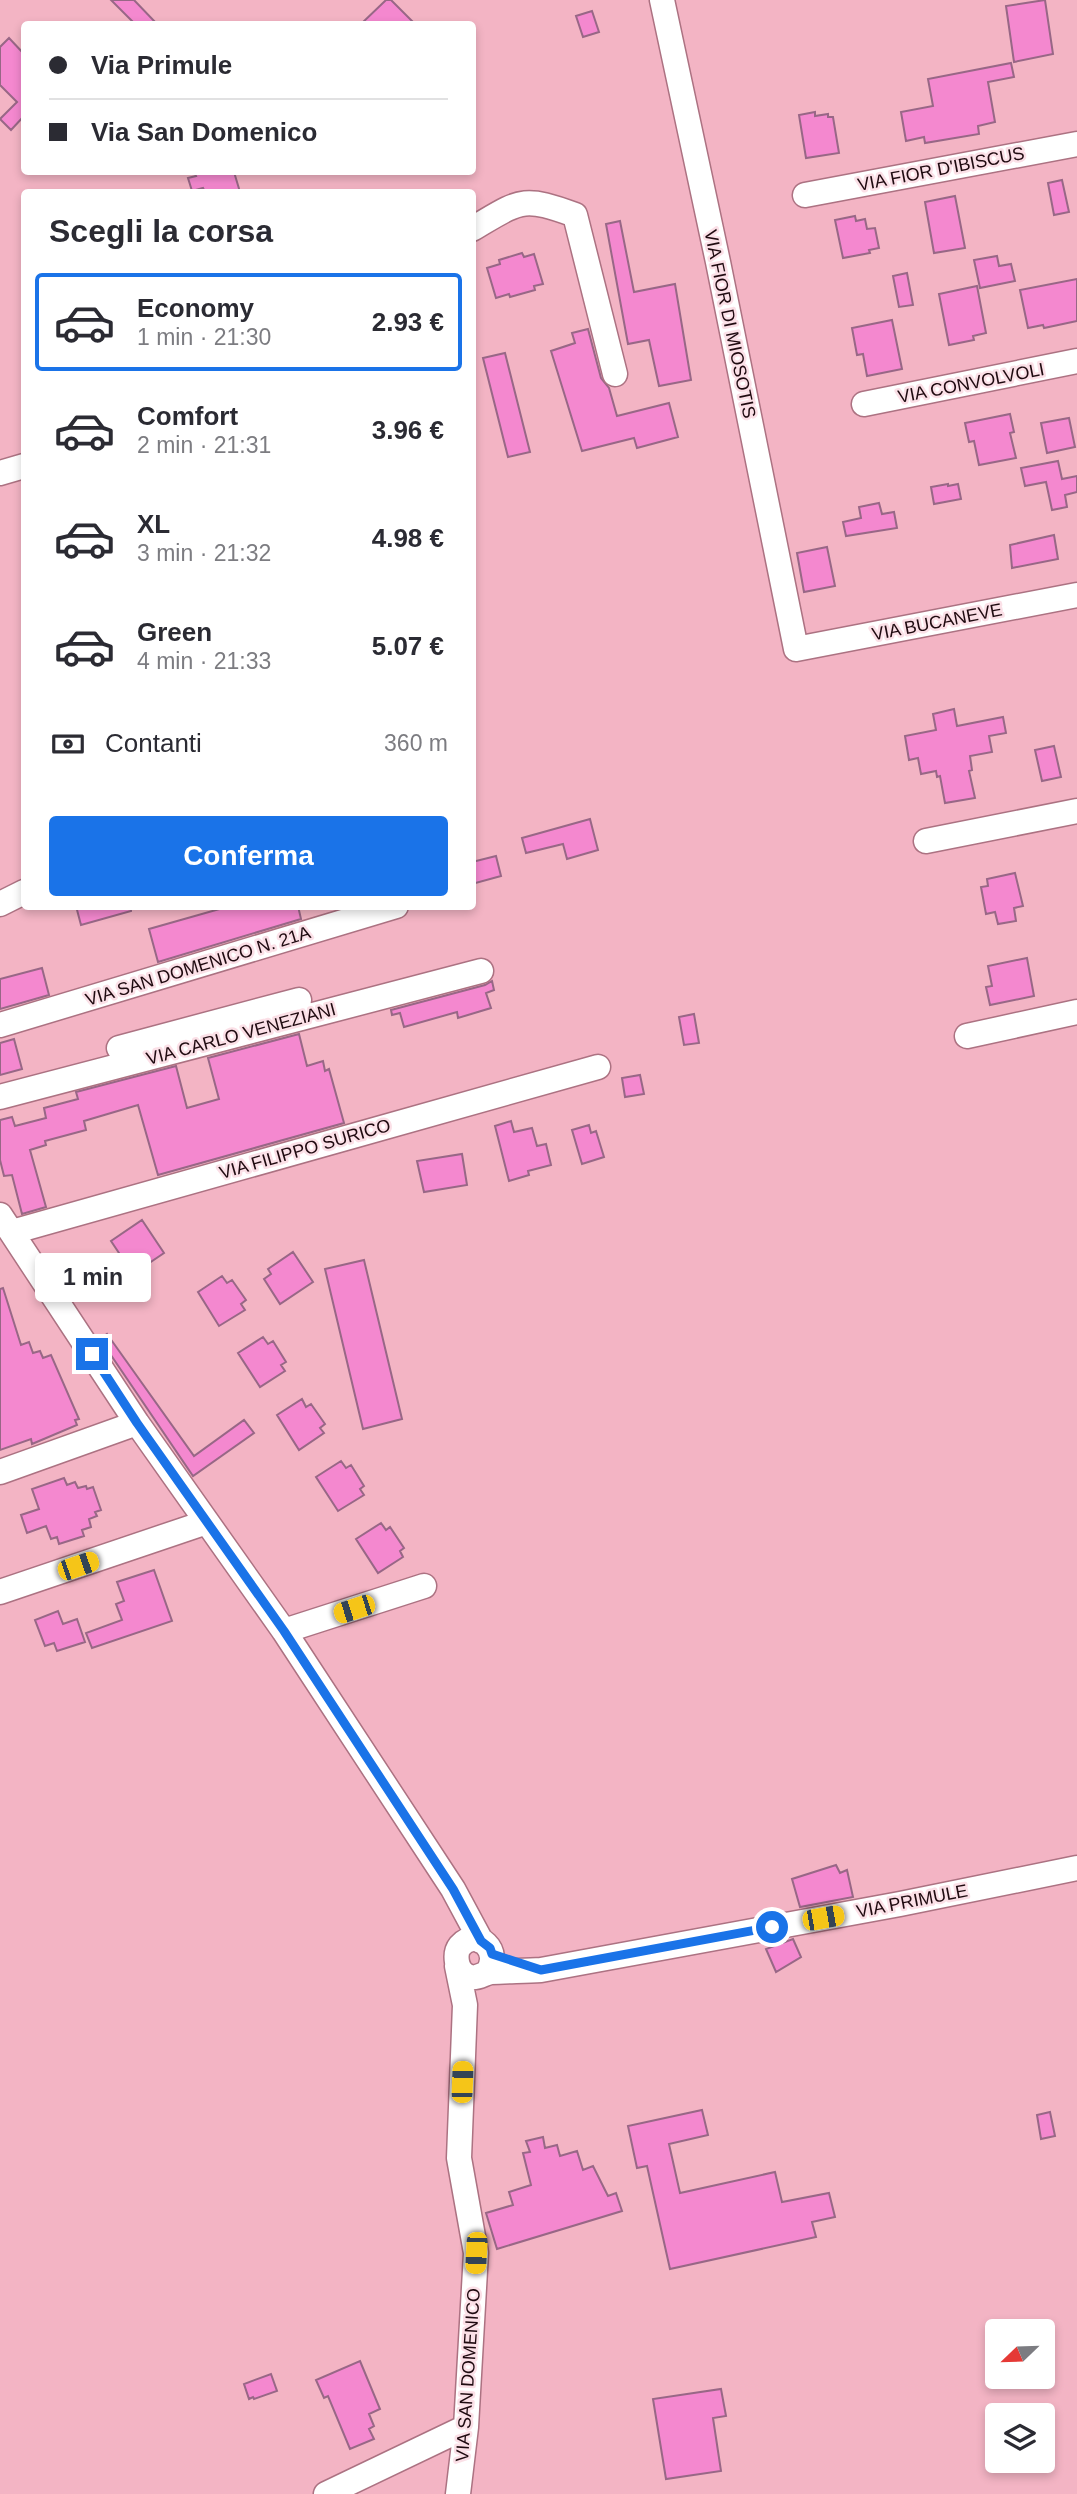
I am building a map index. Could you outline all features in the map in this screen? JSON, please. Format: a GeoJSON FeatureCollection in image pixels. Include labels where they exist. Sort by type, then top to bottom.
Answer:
{"type":"FeatureCollection","features":[{"type":"Feature","properties":{"kind":"street","name":"VIA FIOR DI MIOSOTIS"},"geometry":{"type":"LineString","coordinates":[[662,0],[796,649]]}},
{"type":"Feature","properties":{"kind":"street","name":"VIA FIOR D'IBISCUS"},"geometry":{"type":"LineString","coordinates":[[805,195],[1077,144]]}},
{"type":"Feature","properties":{"kind":"street"},"geometry":{"type":"LineString","coordinates":[[476,227],[518,203],[544,203],[575,215],[615,374]]}},
{"type":"Feature","properties":{"kind":"street","name":"VIA CONVOLVOLI"},"geometry":{"type":"LineString","coordinates":[[864,404],[1077,361]]}},
{"type":"Feature","properties":{"kind":"street"},"geometry":{"type":"LineString","coordinates":[[0,473],[21,467]]}},
{"type":"Feature","properties":{"kind":"street","name":"VIA BUCANEVE"},"geometry":{"type":"LineString","coordinates":[[796,649],[1077,595]]}},
{"type":"Feature","properties":{"kind":"street"},"geometry":{"type":"LineString","coordinates":[[926,841],[1077,811]]}},
{"type":"Feature","properties":{"kind":"street"},"geometry":{"type":"LineString","coordinates":[[0,904],[21,894]]}},
{"type":"Feature","properties":{"kind":"street","name":"VIA SAN DOMENICO N. 21A"},"geometry":{"type":"LineString","coordinates":[[0,1025],[383,910]]}},
{"type":"Feature","properties":{"kind":"street","name":"VIA CARLO VENEZIANI"},"geometry":{"type":"LineString","coordinates":[[0,1097],[481,971]]}},
{"type":"Feature","properties":{"kind":"street"},"geometry":{"type":"LineString","coordinates":[[0,1080],[299,1000]]}},
{"type":"Feature","properties":{"kind":"street"},"geometry":{"type":"LineString","coordinates":[[967,1036],[1077,1012]]}},
{"type":"Feature","properties":{"kind":"street","name":"VIA FILIPPO SURICO"},"geometry":{"type":"LineString","coordinates":[[6,1224],[598,1067]]}},
{"type":"Feature","properties":{"kind":"street"},"geometry":{"type":"LineString","coordinates":[[6,1224],[137,1423],[284,1631],[453,1889],[486,1961]]}},
{"type":"Feature","properties":{"kind":"street"},"geometry":{"type":"LineString","coordinates":[[0,1472],[137,1423]]}},
{"type":"Feature","properties":{"kind":"street"},"geometry":{"type":"LineString","coordinates":[[0,1592],[207,1522]]}},
{"type":"Feature","properties":{"kind":"street"},"geometry":{"type":"LineString","coordinates":[[284,1631],[424,1586]]}},
{"type":"Feature","properties":{"kind":"street","name":"VIA PRIMULE"},"geometry":{"type":"LineString","coordinates":[[457,1959],[460,1971],[471,1977],[486,1961],[541,1970],[900,1904],[1077,1868]]}},
{"type":"Feature","properties":{"kind":"street","name":"VIA SAN DOMENICO"},"geometry":{"type":"LineString","coordinates":[[453,1889],[457,1959],[465,2006],[459,2158],[476,2253],[466,2427],[458,2494]]}},
{"type":"Feature","properties":{"kind":"street"},"geometry":{"type":"LineString","coordinates":[[457,1959],[463,1944],[474,1940],[486,1961]]}},
{"type":"Feature","properties":{"kind":"street","name":"VIA SAN DOMENICO"},"geometry":{"type":"LineString","coordinates":[[465,2006],[486,1961]]}},
{"type":"Feature","properties":{"kind":"street"},"geometry":{"type":"LineString","coordinates":[[326,2494],[466,2427]]}},
{"type":"Feature","properties":{"kind":"building"},"geometry":{"type":"Polygon","coordinates":[[[111,0],[134,0],[154,21],[132,21],[111,0]]]}},
{"type":"Feature","properties":{"kind":"building"},"geometry":{"type":"Polygon","coordinates":[[[386,0],[391,0],[412,21],[364,21],[386,0]]]}},
{"type":"Feature","properties":{"kind":"building"},"geometry":{"type":"Polygon","coordinates":[[[1045,0],[1053,54],[1014,62],[1006,6],[1045,0]]]}},
{"type":"Feature","properties":{"kind":"building"},"geometry":{"type":"Polygon","coordinates":[[[592,11],[599,32],[583,37],[576,16],[592,11]]]}},
{"type":"Feature","properties":{"kind":"building"},"geometry":{"type":"Polygon","coordinates":[[[9,38],[21,51],[21,119],[11,130],[0,119],[17,102],[0,85],[0,47],[9,38]]]}},
{"type":"Feature","properties":{"kind":"building"},"geometry":{"type":"Polygon","coordinates":[[[1011,63],[1014,77],[988,82],[995,122],[978,126],[979,134],[925,143],[924,137],[906,141],[901,112],[933,106],[928,79],[1011,63]]]}},
{"type":"Feature","properties":{"kind":"building"},"geometry":{"type":"Polygon","coordinates":[[[815,112],[815,116],[828,114],[828,117],[833,117],[839,153],[806,158],[799,115],[815,112]]]}},
{"type":"Feature","properties":{"kind":"building"},"geometry":{"type":"Polygon","coordinates":[[[235,175],[239,189],[191,189],[188,178],[235,175]]]}},
{"type":"Feature","properties":{"kind":"building"},"geometry":{"type":"Polygon","coordinates":[[[1062,180],[1069,212],[1054,215],[1048,183],[1062,180]]]}},
{"type":"Feature","properties":{"kind":"building"},"geometry":{"type":"Polygon","coordinates":[[[955,196],[965,248],[934,253],[925,202],[955,196]]]}},
{"type":"Feature","properties":{"kind":"building"},"geometry":{"type":"Polygon","coordinates":[[[855,216],[856,221],[865,219],[867,229],[875,228],[879,248],[869,250],[870,253],[843,258],[835,220],[855,216]]]}},
{"type":"Feature","properties":{"kind":"building"},"geometry":{"type":"Polygon","coordinates":[[[620,221],[634,292],[675,284],[691,380],[659,386],[649,340],[628,344],[606,224],[620,221]]]}},
{"type":"Feature","properties":{"kind":"building"},"geometry":{"type":"Polygon","coordinates":[[[522,253],[524,257],[534,254],[543,284],[534,286],[535,290],[496,298],[487,268],[500,264],[499,260],[522,253]]]}},
{"type":"Feature","properties":{"kind":"building"},"geometry":{"type":"Polygon","coordinates":[[[997,256],[999,266],[1011,264],[1015,281],[980,288],[974,260],[997,256]]]}},
{"type":"Feature","properties":{"kind":"building"},"geometry":{"type":"Polygon","coordinates":[[[907,273],[913,305],[899,307],[893,276],[907,273]]]}},
{"type":"Feature","properties":{"kind":"building"},"geometry":{"type":"Polygon","coordinates":[[[1077,279],[1077,321],[1044,328],[1043,325],[1028,328],[1020,290],[1077,279]]]}},
{"type":"Feature","properties":{"kind":"building"},"geometry":{"type":"Polygon","coordinates":[[[977,286],[986,333],[973,336],[974,340],[949,345],[939,294],[977,286]]]}},
{"type":"Feature","properties":{"kind":"building"},"geometry":{"type":"Polygon","coordinates":[[[892,320],[902,369],[867,376],[863,354],[857,355],[852,328],[892,320]]]}},
{"type":"Feature","properties":{"kind":"building"},"geometry":{"type":"Polygon","coordinates":[[[588,329],[601,378],[609,388],[617,416],[669,403],[678,437],[637,448],[634,438],[582,451],[551,351],[575,343],[572,333],[588,329]]]}},
{"type":"Feature","properties":{"kind":"building"},"geometry":{"type":"Polygon","coordinates":[[[505,353],[530,452],[508,457],[483,358],[505,353]]]}},
{"type":"Feature","properties":{"kind":"building"},"geometry":{"type":"Polygon","coordinates":[[[1010,414],[1014,432],[1010,433],[1016,458],[979,465],[974,441],[969,442],[965,423],[1010,414]]]}},
{"type":"Feature","properties":{"kind":"building"},"geometry":{"type":"Polygon","coordinates":[[[1069,418],[1075,447],[1047,453],[1041,423],[1069,418]]]}},
{"type":"Feature","properties":{"kind":"building"},"geometry":{"type":"Polygon","coordinates":[[[1058,461],[1062,479],[1077,476],[1077,492],[1065,495],[1067,507],[1052,510],[1046,482],[1025,486],[1021,468],[1058,461]]]}},
{"type":"Feature","properties":{"kind":"building"},"geometry":{"type":"Polygon","coordinates":[[[958,484],[961,499],[934,504],[931,487],[958,484]]]}},
{"type":"Feature","properties":{"kind":"building"},"geometry":{"type":"Polygon","coordinates":[[[879,503],[882,514],[894,512],[897,528],[846,536],[843,522],[861,518],[859,507],[879,503]]]}},
{"type":"Feature","properties":{"kind":"building"},"geometry":{"type":"Polygon","coordinates":[[[1054,535],[1058,559],[1012,568],[1010,545],[1054,535]]]}},
{"type":"Feature","properties":{"kind":"building"},"geometry":{"type":"Polygon","coordinates":[[[827,547],[835,586],[804,592],[797,553],[827,547]]]}},
{"type":"Feature","properties":{"kind":"building"},"geometry":{"type":"Polygon","coordinates":[[[954,709],[957,726],[1003,717],[1006,733],[989,736],[992,752],[970,756],[972,770],[969,771],[975,798],[945,803],[940,776],[937,777],[936,771],[921,774],[918,758],[909,760],[905,736],[936,730],[933,714],[954,709]]]}},
{"type":"Feature","properties":{"kind":"building"},"geometry":{"type":"Polygon","coordinates":[[[1054,746],[1061,777],[1042,781],[1035,750],[1054,746]]]}},
{"type":"Feature","properties":{"kind":"building"},"geometry":{"type":"Polygon","coordinates":[[[590,819],[598,850],[567,859],[563,844],[526,853],[522,838],[590,819]]]}},
{"type":"Feature","properties":{"kind":"building"},"geometry":{"type":"Polygon","coordinates":[[[496,856],[501,876],[476,883],[476,861],[496,856]]]}},
{"type":"Feature","properties":{"kind":"building"},"geometry":{"type":"Polygon","coordinates":[[[1015,873],[1023,906],[1014,908],[1016,921],[998,924],[995,912],[986,914],[981,887],[988,886],[987,879],[1015,873]]]}},
{"type":"Feature","properties":{"kind":"building"},"geometry":{"type":"Polygon","coordinates":[[[77,910],[131,910],[131,911],[81,925],[77,910]]]}},
{"type":"Feature","properties":{"kind":"building"},"geometry":{"type":"Polygon","coordinates":[[[216,910],[299,910],[301,919],[158,962],[149,929],[216,910]]]}},
{"type":"Feature","properties":{"kind":"building"},"geometry":{"type":"Polygon","coordinates":[[[1027,958],[1034,996],[990,1005],[986,987],[992,986],[988,966],[1027,958]]]}},
{"type":"Feature","properties":{"kind":"building"},"geometry":{"type":"Polygon","coordinates":[[[42,968],[49,995],[0,1009],[0,979],[42,968]]]}},
{"type":"Feature","properties":{"kind":"building"},"geometry":{"type":"Polygon","coordinates":[[[492,981],[494,990],[486,993],[491,1008],[458,1018],[457,1012],[404,1027],[400,1013],[392,1015],[391,1010],[492,981]]]}},
{"type":"Feature","properties":{"kind":"building"},"geometry":{"type":"Polygon","coordinates":[[[694,1014],[699,1043],[684,1045],[679,1017],[694,1014]]]}},
{"type":"Feature","properties":{"kind":"building"},"geometry":{"type":"Polygon","coordinates":[[[299,1034],[307,1066],[323,1061],[325,1071],[329,1069],[344,1123],[158,1175],[138,1105],[84,1121],[86,1130],[45,1141],[46,1145],[30,1150],[46,1207],[22,1214],[12,1175],[4,1176],[0,1160],[0,1120],[12,1117],[15,1126],[46,1118],[44,1108],[78,1099],[76,1092],[176,1066],[187,1108],[219,1099],[208,1058],[299,1034]]]}},
{"type":"Feature","properties":{"kind":"building"},"geometry":{"type":"Polygon","coordinates":[[[14,1039],[22,1069],[0,1075],[0,1043],[14,1039]]]}},
{"type":"Feature","properties":{"kind":"building"},"geometry":{"type":"Polygon","coordinates":[[[640,1075],[644,1094],[625,1097],[622,1078],[640,1075]]]}},
{"type":"Feature","properties":{"kind":"building"},"geometry":{"type":"Polygon","coordinates":[[[511,1121],[514,1132],[532,1128],[537,1146],[546,1144],[551,1165],[528,1171],[529,1175],[509,1181],[495,1126],[511,1121]]]}},
{"type":"Feature","properties":{"kind":"building"},"geometry":{"type":"Polygon","coordinates":[[[589,1125],[591,1133],[596,1131],[604,1157],[582,1164],[572,1130],[589,1125]]]}},
{"type":"Feature","properties":{"kind":"building"},"geometry":{"type":"Polygon","coordinates":[[[462,1154],[467,1185],[424,1192],[417,1161],[462,1154]]]}},
{"type":"Feature","properties":{"kind":"building"},"geometry":{"type":"Polygon","coordinates":[[[142,1220],[164,1253],[133,1274],[111,1241],[142,1220]]]}},
{"type":"Feature","properties":{"kind":"building"},"geometry":{"type":"Polygon","coordinates":[[[293,1252],[313,1282],[280,1304],[264,1279],[271,1274],[268,1269],[293,1252]]]}},
{"type":"Feature","properties":{"kind":"building"},"geometry":{"type":"Polygon","coordinates":[[[364,1260],[402,1419],[363,1429],[325,1269],[364,1260]]]}},
{"type":"Feature","properties":{"kind":"building"},"geometry":{"type":"Polygon","coordinates":[[[222,1276],[227,1283],[232,1280],[246,1300],[241,1304],[245,1310],[219,1326],[198,1292],[222,1276]]]}},
{"type":"Feature","properties":{"kind":"building"},"geometry":{"type":"Polygon","coordinates":[[[3,1288],[21,1345],[29,1342],[33,1353],[40,1351],[43,1358],[51,1355],[79,1419],[75,1420],[77,1425],[32,1444],[31,1439],[0,1450],[0,1289],[3,1288]]]}},
{"type":"Feature","properties":{"kind":"building"},"geometry":{"type":"Polygon","coordinates":[[[107,1334],[194,1456],[244,1420],[254,1433],[193,1476],[100,1339],[107,1334]]]}},
{"type":"Feature","properties":{"kind":"building"},"geometry":{"type":"Polygon","coordinates":[[[263,1337],[268,1344],[273,1341],[286,1362],[281,1365],[285,1371],[260,1387],[238,1353],[263,1337]]]}},
{"type":"Feature","properties":{"kind":"building"},"geometry":{"type":"Polygon","coordinates":[[[302,1399],[306,1407],[311,1404],[325,1424],[320,1428],[324,1433],[299,1450],[277,1415],[302,1399]]]}},
{"type":"Feature","properties":{"kind":"building"},"geometry":{"type":"Polygon","coordinates":[[[341,1461],[346,1468],[351,1465],[364,1486],[360,1489],[364,1495],[338,1511],[316,1477],[341,1461]]]}},
{"type":"Feature","properties":{"kind":"building"},"geometry":{"type":"Polygon","coordinates":[[[64,1478],[67,1485],[75,1482],[78,1488],[93,1487],[101,1510],[95,1512],[97,1516],[89,1519],[91,1527],[82,1530],[84,1536],[59,1544],[57,1537],[51,1539],[46,1526],[27,1533],[21,1515],[39,1509],[32,1489],[64,1478]]]}},
{"type":"Feature","properties":{"kind":"building"},"geometry":{"type":"Polygon","coordinates":[[[381,1523],[386,1530],[390,1527],[404,1548],[400,1551],[403,1557],[378,1573],[356,1539],[381,1523]]]}},
{"type":"Feature","properties":{"kind":"building"},"geometry":{"type":"Polygon","coordinates":[[[154,1570],[172,1621],[92,1648],[86,1633],[122,1620],[116,1604],[124,1601],[117,1582],[154,1570]]]}},
{"type":"Feature","properties":{"kind":"building"},"geometry":{"type":"Polygon","coordinates":[[[58,1611],[63,1624],[77,1619],[85,1642],[57,1651],[54,1643],[45,1646],[35,1620],[58,1611]]]}},
{"type":"Feature","properties":{"kind":"building"},"geometry":{"type":"Polygon","coordinates":[[[836,1865],[840,1873],[847,1870],[853,1897],[800,1907],[792,1879],[836,1865]]]}},
{"type":"Feature","properties":{"kind":"building"},"geometry":{"type":"Polygon","coordinates":[[[793,1939],[801,1957],[776,1972],[766,1949],[793,1939]]]}},
{"type":"Feature","properties":{"kind":"building"},"geometry":{"type":"Polygon","coordinates":[[[702,2110],[708,2135],[669,2144],[680,2193],[775,2172],[782,2202],[829,2193],[835,2217],[812,2222],[816,2237],[670,2269],[647,2166],[637,2168],[628,2126],[702,2110]]]}},
{"type":"Feature","properties":{"kind":"building"},"geometry":{"type":"Polygon","coordinates":[[[1050,2112],[1055,2136],[1041,2139],[1037,2115],[1050,2112]]]}},
{"type":"Feature","properties":{"kind":"building"},"geometry":{"type":"Polygon","coordinates":[[[543,2137],[545,2148],[557,2145],[560,2156],[577,2151],[583,2170],[593,2166],[608,2196],[616,2193],[622,2211],[497,2249],[486,2213],[513,2205],[509,2192],[531,2185],[523,2153],[530,2152],[526,2141],[543,2137]]]}},
{"type":"Feature","properties":{"kind":"building"},"geometry":{"type":"Polygon","coordinates":[[[360,2361],[380,2409],[369,2414],[374,2426],[369,2429],[374,2439],[350,2449],[328,2396],[324,2398],[316,2380],[360,2361]]]}},
{"type":"Feature","properties":{"kind":"building"},"geometry":{"type":"Polygon","coordinates":[[[271,2374],[277,2391],[249,2399],[244,2384],[271,2374]]]}},
{"type":"Feature","properties":{"kind":"building"},"geometry":{"type":"Polygon","coordinates":[[[721,2389],[726,2416],[713,2418],[721,2471],[666,2479],[653,2399],[721,2389]]]}},
{"type":"Feature","properties":{"kind":"route"},"geometry":{"type":"LineString","coordinates":[[92,1354],[137,1423],[284,1631],[453,1889],[481,1941],[490,1948],[492,1954],[541,1970],[772,1927]]}}]}
